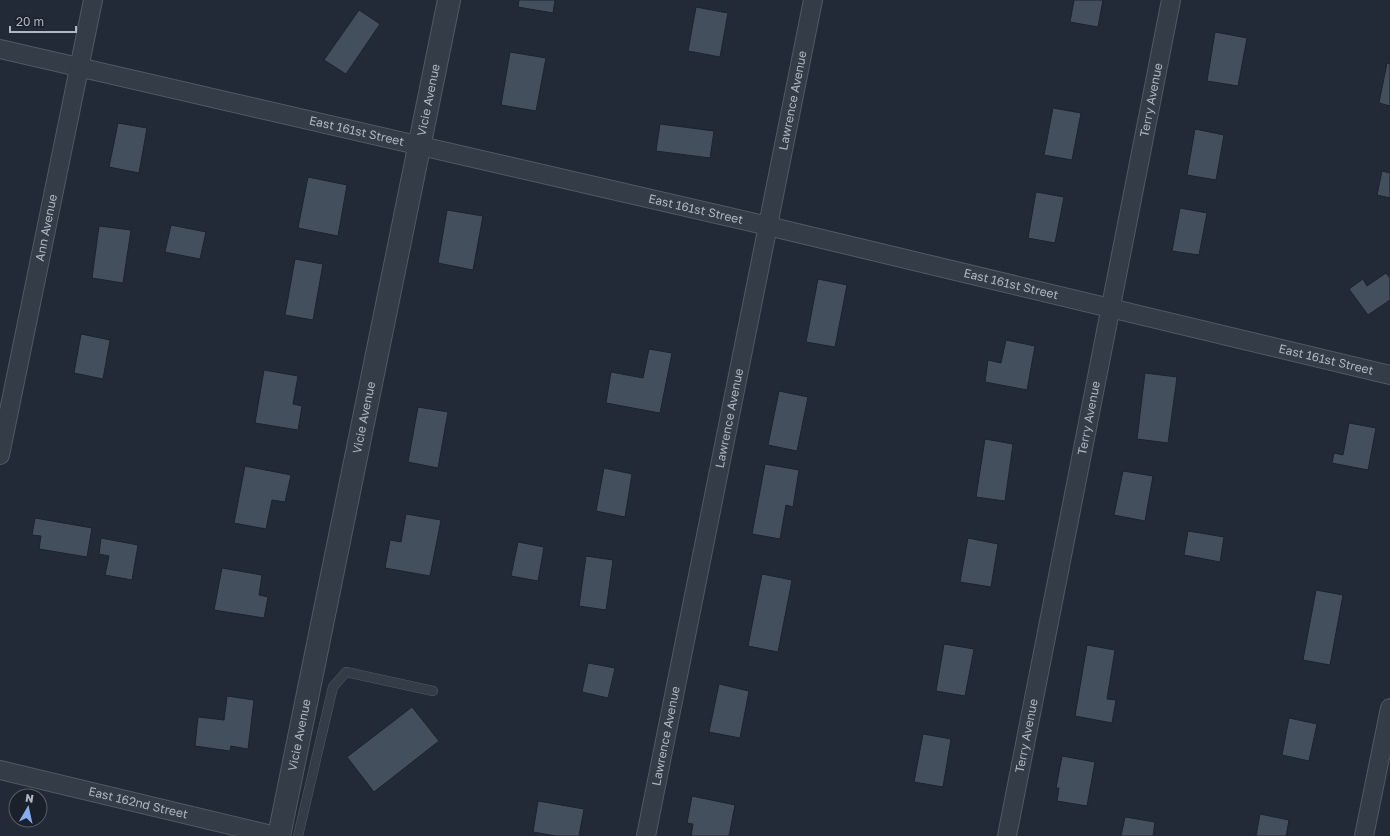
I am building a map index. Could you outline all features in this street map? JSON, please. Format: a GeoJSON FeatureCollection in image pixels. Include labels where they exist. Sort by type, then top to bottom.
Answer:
{"type":"FeatureCollection","features":[{"type":"Feature","properties":{"kind":"street","name":"Ann Avenue"},"geometry":{"type":"LineString","coordinates":[[0,455],[93,0]]}},
{"type":"Feature","properties":{"kind":"street","name":"Vicie Avenue"},"geometry":{"type":"LineString","coordinates":[[277,836],[449,0]]}},
{"type":"Feature","properties":{"kind":"street","name":"Lawrence Avenue"},"geometry":{"type":"LineString","coordinates":[[646,836],[813,0]]}},
{"type":"Feature","properties":{"kind":"street","name":"Terry Avenue"},"geometry":{"type":"LineString","coordinates":[[1007,836],[1171,0]]}},
{"type":"Feature","properties":{"kind":"street","name":"East 161st Street"},"geometry":{"type":"LineString","coordinates":[[0,48],[768,226],[1390,375]]}},
{"type":"Feature","properties":{"kind":"street"},"geometry":{"type":"LineString","coordinates":[[1364,836],[1390,708]]}},
{"type":"Feature","properties":{"kind":"street","name":"East 162nd Street"},"geometry":{"type":"LineString","coordinates":[[0,770],[277,836]]}},
{"type":"Feature","properties":{"kind":"lane"},"geometry":{"type":"LineString","coordinates":[[298,836],[333,687],[346,672],[433,691]]}},
{"type":"Feature","properties":{"kind":"building"},"geometry":{"type":"Polygon","coordinates":[[[519,0],[555,0],[553,13],[518,7],[519,0]]]}},
{"type":"Feature","properties":{"kind":"building"},"geometry":{"type":"Polygon","coordinates":[[[1074,0],[1103,0],[1098,27],[1070,22],[1074,0]]]}},
{"type":"Feature","properties":{"kind":"building"},"geometry":{"type":"Polygon","coordinates":[[[696,7],[728,13],[720,57],[688,51],[696,7]]]}},
{"type":"Feature","properties":{"kind":"building"},"geometry":{"type":"Polygon","coordinates":[[[359,10],[380,24],[346,74],[324,60],[359,10]]]}},
{"type":"Feature","properties":{"kind":"building"},"geometry":{"type":"Polygon","coordinates":[[[1215,32],[1247,38],[1238,86],[1207,81],[1215,32]]]}},
{"type":"Feature","properties":{"kind":"building"},"geometry":{"type":"Polygon","coordinates":[[[510,52],[546,58],[536,111],[501,105],[510,52]]]}},
{"type":"Feature","properties":{"kind":"building"},"geometry":{"type":"Polygon","coordinates":[[[1387,63],[1390,64],[1390,106],[1379,103],[1387,63]]]}},
{"type":"Feature","properties":{"kind":"building"},"geometry":{"type":"Polygon","coordinates":[[[1053,108],[1081,113],[1072,160],[1044,155],[1053,108]]]}},
{"type":"Feature","properties":{"kind":"building"},"geometry":{"type":"Polygon","coordinates":[[[118,123],[147,128],[139,173],[109,167],[118,123]]]}},
{"type":"Feature","properties":{"kind":"building"},"geometry":{"type":"Polygon","coordinates":[[[660,124],[714,131],[710,158],[656,151],[660,124]]]}},
{"type":"Feature","properties":{"kind":"building"},"geometry":{"type":"Polygon","coordinates":[[[1195,129],[1224,135],[1216,180],[1187,175],[1195,129]]]}},
{"type":"Feature","properties":{"kind":"building"},"geometry":{"type":"Polygon","coordinates":[[[1382,171],[1390,173],[1390,198],[1377,195],[1382,171]]]}},
{"type":"Feature","properties":{"kind":"building"},"geometry":{"type":"Polygon","coordinates":[[[308,177],[347,185],[338,236],[298,228],[308,177]]]}},
{"type":"Feature","properties":{"kind":"building"},"geometry":{"type":"Polygon","coordinates":[[[1036,192],[1064,197],[1055,243],[1028,238],[1036,192]]]}},
{"type":"Feature","properties":{"kind":"building"},"geometry":{"type":"Polygon","coordinates":[[[1180,208],[1207,213],[1199,255],[1172,251],[1180,208]]]}},
{"type":"Feature","properties":{"kind":"building"},"geometry":{"type":"Polygon","coordinates":[[[447,210],[483,216],[473,270],[438,263],[447,210]]]}},
{"type":"Feature","properties":{"kind":"building"},"geometry":{"type":"Polygon","coordinates":[[[171,225],[206,232],[200,259],[165,252],[171,225]]]}},
{"type":"Feature","properties":{"kind":"building"},"geometry":{"type":"Polygon","coordinates":[[[99,226],[131,230],[123,283],[92,278],[99,226]]]}},
{"type":"Feature","properties":{"kind":"building"},"geometry":{"type":"Polygon","coordinates":[[[295,259],[323,264],[313,320],[285,315],[295,259]]]}},
{"type":"Feature","properties":{"kind":"building"},"geometry":{"type":"Polygon","coordinates":[[[1386,273],[1390,278],[1390,300],[1368,315],[1349,289],[1363,279],[1367,286],[1386,273]]]}},
{"type":"Feature","properties":{"kind":"building"},"geometry":{"type":"Polygon","coordinates":[[[818,279],[847,285],[835,347],[806,342],[818,279]]]}},
{"type":"Feature","properties":{"kind":"building"},"geometry":{"type":"Polygon","coordinates":[[[81,334],[110,340],[103,379],[74,373],[81,334]]]}},
{"type":"Feature","properties":{"kind":"building"},"geometry":{"type":"Polygon","coordinates":[[[1006,340],[1035,346],[1027,390],[985,382],[988,360],[1001,363],[1006,340]]]}},
{"type":"Feature","properties":{"kind":"building"},"geometry":{"type":"Polygon","coordinates":[[[649,349],[672,353],[660,413],[606,403],[611,372],[643,378],[649,349]]]}},
{"type":"Feature","properties":{"kind":"building"},"geometry":{"type":"Polygon","coordinates":[[[264,370],[298,376],[293,404],[302,406],[298,430],[255,423],[264,370]]]}},
{"type":"Feature","properties":{"kind":"building"},"geometry":{"type":"Polygon","coordinates":[[[1145,373],[1177,377],[1168,443],[1137,439],[1145,373]]]}},
{"type":"Feature","properties":{"kind":"building"},"geometry":{"type":"Polygon","coordinates":[[[779,391],[808,397],[797,451],[768,445],[779,391]]]}},
{"type":"Feature","properties":{"kind":"building"},"geometry":{"type":"Polygon","coordinates":[[[418,407],[448,412],[438,468],[408,462],[418,407]]]}},
{"type":"Feature","properties":{"kind":"building"},"geometry":{"type":"Polygon","coordinates":[[[1349,423],[1376,428],[1368,470],[1332,463],[1334,453],[1343,455],[1349,423]]]}},
{"type":"Feature","properties":{"kind":"building"},"geometry":{"type":"Polygon","coordinates":[[[985,439],[1013,444],[1005,501],[976,497],[985,439]]]}},
{"type":"Feature","properties":{"kind":"building"},"geometry":{"type":"Polygon","coordinates":[[[765,464],[799,470],[793,507],[786,505],[780,539],[752,534],[765,464]]]}},
{"type":"Feature","properties":{"kind":"building"},"geometry":{"type":"Polygon","coordinates":[[[245,466],[291,475],[285,502],[272,500],[266,529],[234,523],[245,466]]]}},
{"type":"Feature","properties":{"kind":"building"},"geometry":{"type":"Polygon","coordinates":[[[604,468],[632,474],[625,517],[596,511],[604,468]]]}},
{"type":"Feature","properties":{"kind":"building"},"geometry":{"type":"Polygon","coordinates":[[[1123,471],[1153,476],[1145,521],[1114,515],[1123,471]]]}},
{"type":"Feature","properties":{"kind":"building"},"geometry":{"type":"Polygon","coordinates":[[[406,514],[441,520],[430,576],[385,568],[390,540],[401,542],[406,514]]]}},
{"type":"Feature","properties":{"kind":"building"},"geometry":{"type":"Polygon","coordinates":[[[35,518],[92,528],[87,557],[39,549],[41,536],[32,535],[35,518]]]}},
{"type":"Feature","properties":{"kind":"building"},"geometry":{"type":"Polygon","coordinates":[[[1188,531],[1224,537],[1220,562],[1184,555],[1188,531]]]}},
{"type":"Feature","properties":{"kind":"building"},"geometry":{"type":"Polygon","coordinates":[[[101,538],[138,545],[132,580],[105,575],[109,556],[99,554],[101,538]]]}},
{"type":"Feature","properties":{"kind":"building"},"geometry":{"type":"Polygon","coordinates":[[[968,538],[998,544],[991,587],[960,582],[968,538]]]}},
{"type":"Feature","properties":{"kind":"building"},"geometry":{"type":"Polygon","coordinates":[[[518,542],[544,547],[538,581],[511,576],[518,542]]]}},
{"type":"Feature","properties":{"kind":"building"},"geometry":{"type":"Polygon","coordinates":[[[586,556],[613,560],[606,610],[579,606],[586,556]]]}},
{"type":"Feature","properties":{"kind":"building"},"geometry":{"type":"Polygon","coordinates":[[[222,568],[262,575],[259,595],[268,597],[264,618],[214,610],[222,568]]]}},
{"type":"Feature","properties":{"kind":"building"},"geometry":{"type":"Polygon","coordinates":[[[762,574],[792,580],[778,652],[748,646],[762,574]]]}},
{"type":"Feature","properties":{"kind":"building"},"geometry":{"type":"Polygon","coordinates":[[[1316,590],[1343,595],[1330,665],[1303,660],[1316,590]]]}},
{"type":"Feature","properties":{"kind":"building"},"geometry":{"type":"Polygon","coordinates":[[[944,644],[974,649],[965,696],[936,691],[944,644]]]}},
{"type":"Feature","properties":{"kind":"building"},"geometry":{"type":"Polygon","coordinates":[[[1087,645],[1115,650],[1107,699],[1116,700],[1112,723],[1075,716],[1087,645]]]}},
{"type":"Feature","properties":{"kind":"building"},"geometry":{"type":"Polygon","coordinates":[[[588,663],[615,668],[608,698],[582,692],[588,663]]]}},
{"type":"Feature","properties":{"kind":"building"},"geometry":{"type":"Polygon","coordinates":[[[719,684],[749,691],[740,738],[709,732],[719,684]]]}},
{"type":"Feature","properties":{"kind":"building"},"geometry":{"type":"Polygon","coordinates":[[[227,696],[254,700],[248,749],[231,746],[230,751],[195,746],[198,717],[224,720],[227,696]]]}},
{"type":"Feature","properties":{"kind":"building"},"geometry":{"type":"Polygon","coordinates":[[[412,707],[439,741],[374,792],[347,757],[412,707]]]}},
{"type":"Feature","properties":{"kind":"building"},"geometry":{"type":"Polygon","coordinates":[[[1289,718],[1317,724],[1309,761],[1282,755],[1289,718]]]}},
{"type":"Feature","properties":{"kind":"building"},"geometry":{"type":"Polygon","coordinates":[[[923,734],[951,739],[943,787],[914,782],[923,734]]]}},
{"type":"Feature","properties":{"kind":"building"},"geometry":{"type":"Polygon","coordinates":[[[1062,756],[1095,762],[1087,806],[1057,801],[1059,788],[1056,788],[1062,756]]]}},
{"type":"Feature","properties":{"kind":"building"},"geometry":{"type":"Polygon","coordinates":[[[692,796],[735,805],[729,836],[691,836],[693,824],[687,823],[692,796]]]}},
{"type":"Feature","properties":{"kind":"building"},"geometry":{"type":"Polygon","coordinates":[[[538,801],[584,809],[579,836],[556,836],[533,832],[538,801]]]}},
{"type":"Feature","properties":{"kind":"building"},"geometry":{"type":"Polygon","coordinates":[[[1260,814],[1289,820],[1286,836],[1256,836],[1260,814]]]}},
{"type":"Feature","properties":{"kind":"building"},"geometry":{"type":"Polygon","coordinates":[[[1125,817],[1155,822],[1153,836],[1121,836],[1125,817]]]}}]}
